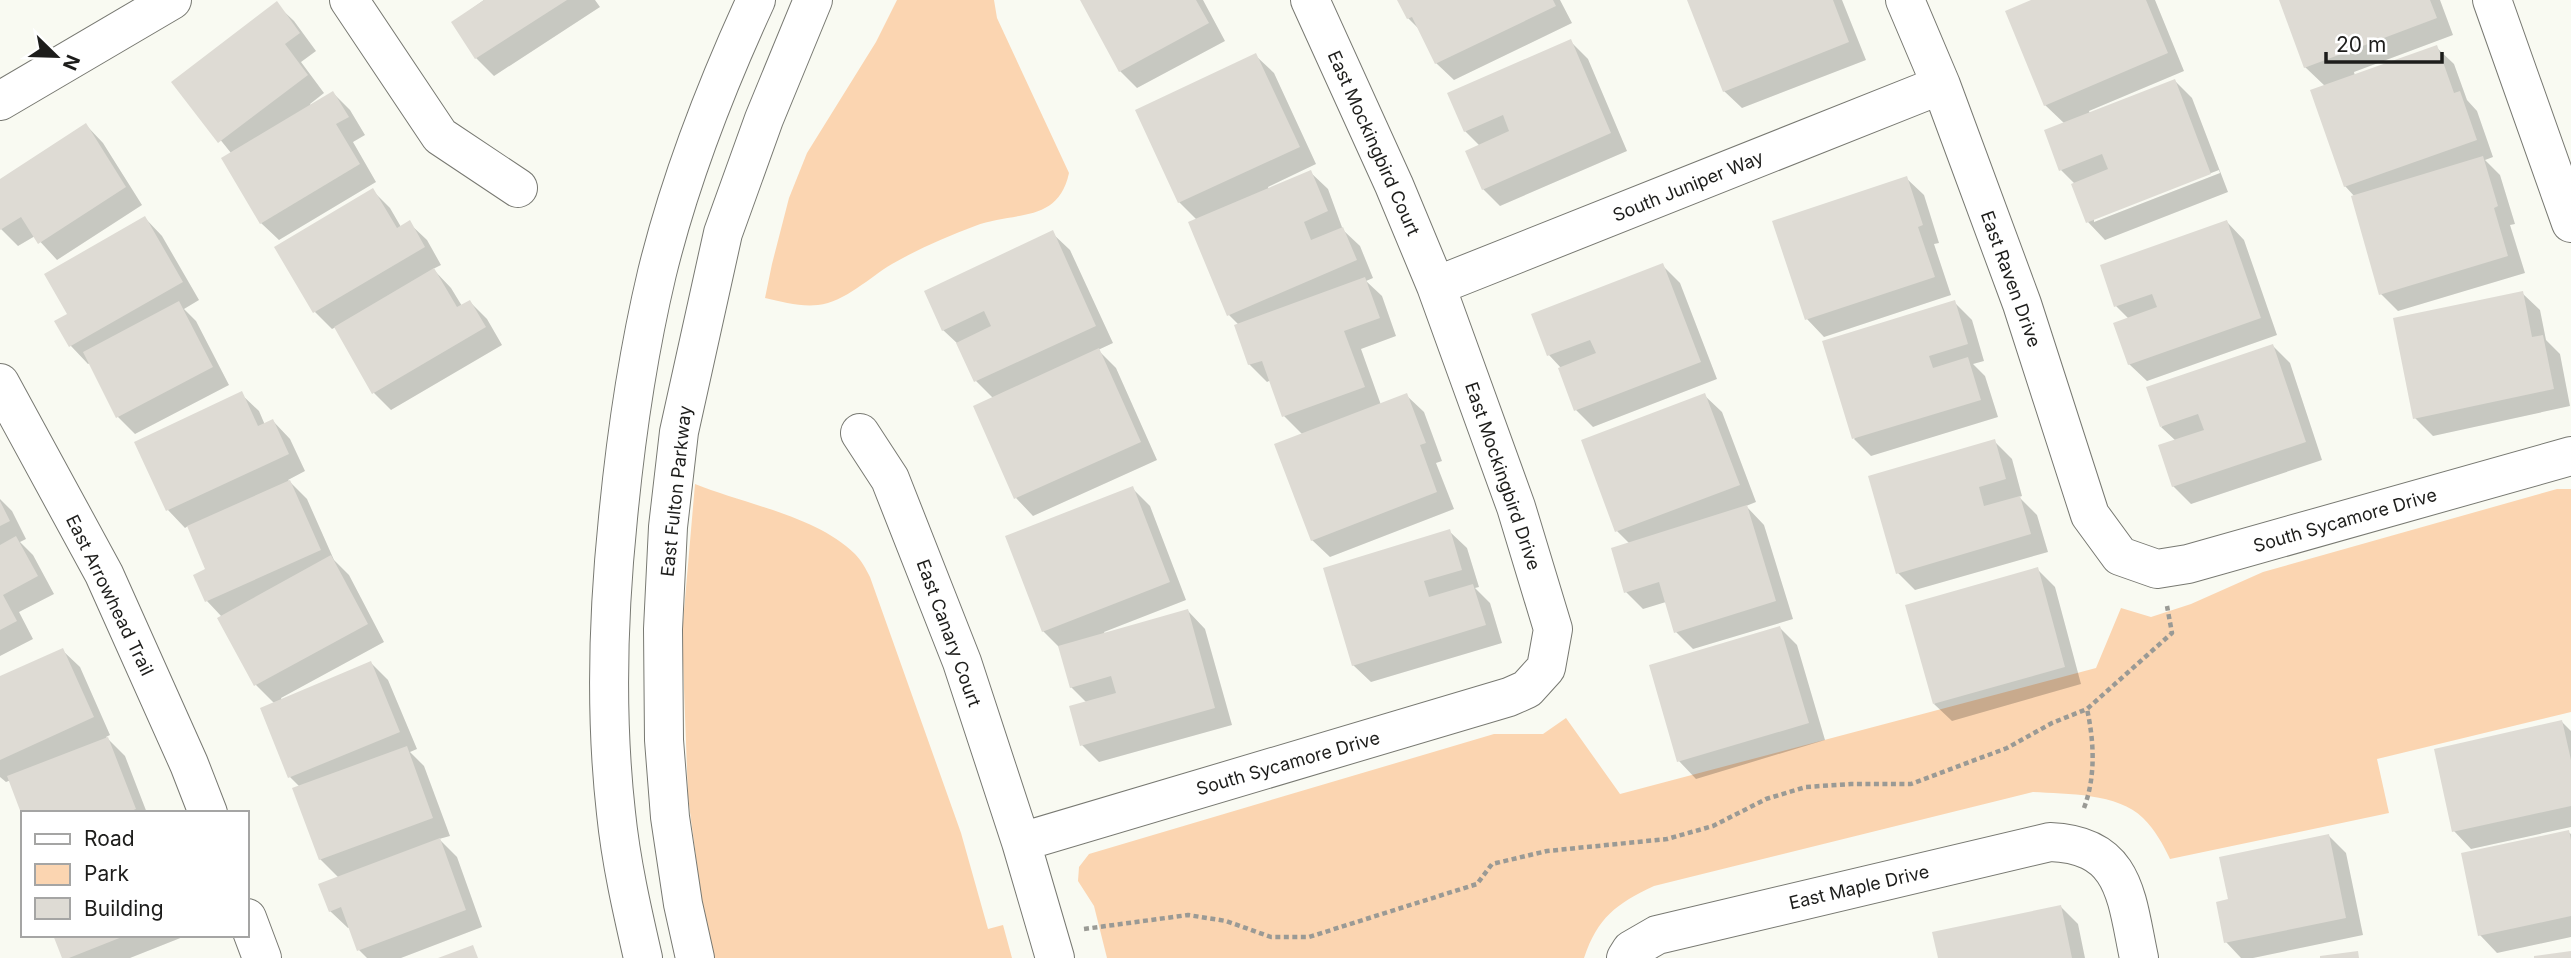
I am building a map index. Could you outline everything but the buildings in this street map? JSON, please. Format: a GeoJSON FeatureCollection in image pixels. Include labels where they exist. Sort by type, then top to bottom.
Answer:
{"type":"FeatureCollection","features":[{"type":"Feature","properties":{"kind":"street"},"geometry":{"type":"LineString","coordinates":[[0,101],[172,0]]}},
{"type":"Feature","properties":{"kind":"street"},"geometry":{"type":"LineString","coordinates":[[349,0],[440,136],[518,188]]}},
{"type":"Feature","properties":{"kind":"street"},"geometry":{"type":"LineString","coordinates":[[643,958],[630,900],[616,813],[609,706],[612,578],[628,418],[657,272],[687,173],[756,0]]}},
{"type":"Feature","properties":{"kind":"street","name":"East Fulton Parkway"},"geometry":{"type":"LineString","coordinates":[[695,958],[683,904],[670,817],[664,740],[663,629],[667,540],[679,432],[723,233],[764,119],[813,0]]}},
{"type":"Feature","properties":{"kind":"street","name":"East Mockingbird Court"},"geometry":{"type":"LineString","coordinates":[[1310,0],[1394,185],[1436,286]]}},
{"type":"Feature","properties":{"kind":"street","name":"East Raven Drive"},"geometry":{"type":"LineString","coordinates":[[1905,0],[1941,85],[2022,304],[2090,515],[2120,556]]}},
{"type":"Feature","properties":{"kind":"street"},"geometry":{"type":"LineString","coordinates":[[2492,0],[2571,223]]}},
{"type":"Feature","properties":{"kind":"street","name":"South Juniper Way"},"geometry":{"type":"LineString","coordinates":[[1436,286],[1941,85]]}},
{"type":"Feature","properties":{"kind":"street","name":"East Mockingbird Drive"},"geometry":{"type":"LineString","coordinates":[[1436,286],[1516,507],[1553,629],[1546,668]]}},
{"type":"Feature","properties":{"kind":"street","name":"East Arrowhead Trail"},"geometry":{"type":"LineString","coordinates":[[0,383],[104,574],[207,811]]}},
{"type":"Feature","properties":{"kind":"street","name":"East Canary Court"},"geometry":{"type":"LineString","coordinates":[[860,433],[890,479],[962,662],[1052,947]]}},
{"type":"Feature","properties":{"kind":"street","name":"South Sycamore Drive"},"geometry":{"type":"LineString","coordinates":[[2120,556],[2157,569],[2188,564],[2571,456]]}},
{"type":"Feature","properties":{"kind":"street","name":"South Sycamore Drive"},"geometry":{"type":"LineString","coordinates":[[1021,842],[1509,697],[1527,689],[1546,668]]}},
{"type":"Feature","properties":{"kind":"street","name":"East Maple Drive"},"geometry":{"type":"LineString","coordinates":[[1628,954],[1657,935],[2050,842],[2081,847]]}},
{"type":"Feature","properties":{"kind":"street"},"geometry":{"type":"LineString","coordinates":[[2081,847],[2113,868],[2125,889],[2139,958]]}},
{"type":"Feature","properties":{"kind":"street"},"geometry":{"type":"LineString","coordinates":[[248,921],[262,958]]}},
{"type":"Feature","properties":{"kind":"path"},"geometry":{"type":"LineString","coordinates":[[1052,947],[1188,915],[1226,921],[1271,937],[1308,937],[1477,884],[1492,864],[1547,850],[1667,839],[1713,826],[1766,799],[1806,787],[1851,783],[1911,785],[2007,748],[2052,723],[2087,709],[2172,633],[2171,619],[2157,569]]}},
{"type":"Feature","properties":{"kind":"path"},"geometry":{"type":"LineString","coordinates":[[2081,847],[2092,772],[2091,727],[2087,709]]}},
{"type":"Feature","properties":{"kind":"green space"},"geometry":{"type":"Polygon","coordinates":[[[897,0],[994,0],[997,18],[1069,173],[1063,189],[1055,201],[1045,208],[975,226],[944,238],[902,258],[847,294],[828,303],[792,304],[765,298],[789,198],[807,153],[876,42],[897,0]]]}},
{"type":"Feature","properties":{"kind":"green space"},"geometry":{"type":"Polygon","coordinates":[[[695,484],[801,520],[839,541],[861,562],[870,577],[961,833],[988,929],[1003,925],[1012,958],[712,958],[705,926],[688,797],[682,634],[695,484]]]}},
{"type":"Feature","properties":{"kind":"green space"},"geometry":{"type":"Polygon","coordinates":[[[2557,489],[2571,489],[2571,712],[2377,759],[2389,813],[2170,859],[2143,818],[2120,804],[2091,796],[2033,792],[1654,886],[1610,913],[1589,944],[1584,958],[1107,958],[1094,906],[1078,881],[1079,867],[1089,854],[1494,734],[1543,734],[1566,718],[1620,794],[2096,668],[2121,608],[2151,617],[2191,604],[2263,572],[2557,489]]]}}]}
